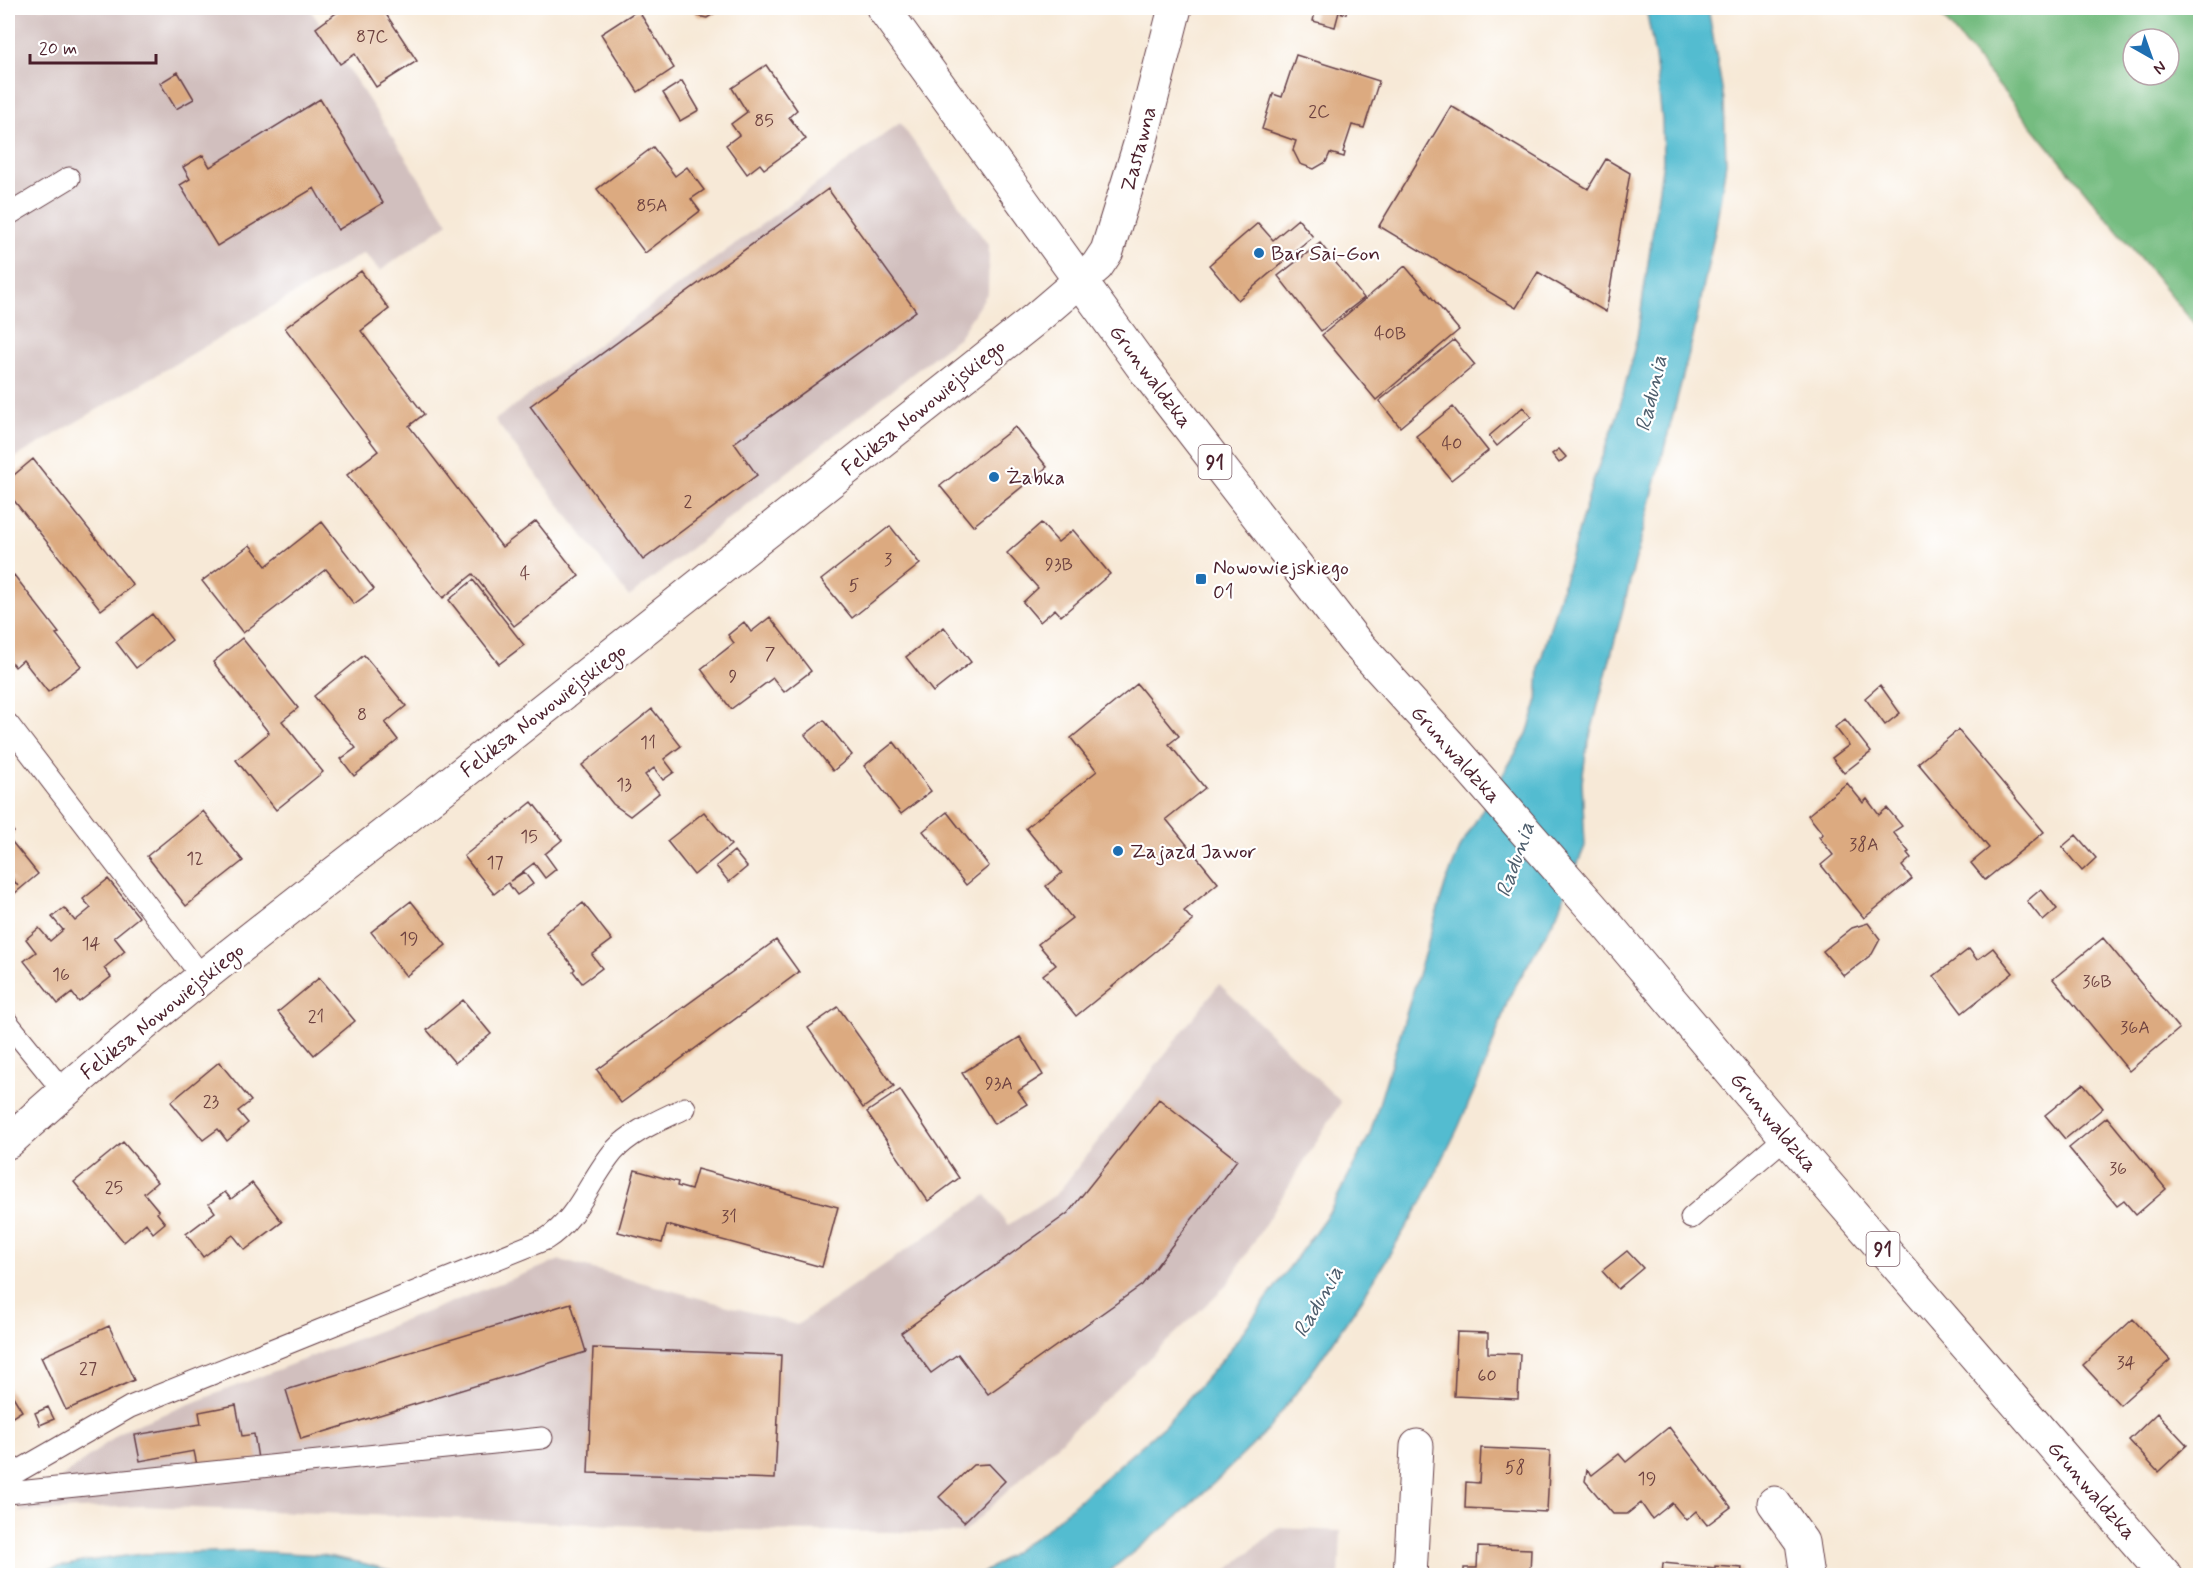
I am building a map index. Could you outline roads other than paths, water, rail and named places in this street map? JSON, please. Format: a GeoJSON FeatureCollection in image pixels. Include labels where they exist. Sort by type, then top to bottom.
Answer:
{"type":"FeatureCollection","features":[{"type":"Feature","properties":{"kind":"main road","name":"Grunwaldzka"},"geometry":{"type":"LineString","coordinates":[[884,8],[1144,369],[1354,640],[1603,920],[1786,1137],[2166,1575]]}},
{"type":"Feature","properties":{"kind":"main road","name":"Zastawna"},"geometry":{"type":"LineString","coordinates":[[1081,281],[1097,266],[1107,251],[1134,166],[1174,8]]}},
{"type":"Feature","properties":{"kind":"main road","name":"Feliksa Nowowiejskiego"},"geometry":{"type":"LineString","coordinates":[[8,1142],[63,1091],[203,978],[1081,281]]}},
{"type":"Feature","properties":{"kind":"main road"},"geometry":{"type":"LineString","coordinates":[[1410,1575],[1417,1446]]}},
{"type":"Feature","properties":{"kind":"main road"},"geometry":{"type":"LineString","coordinates":[[1774,1503],[1802,1542],[1807,1575]]}},
{"type":"Feature","properties":{"kind":"lane"},"geometry":{"type":"LineString","coordinates":[[8,215],[69,178]]}},
{"type":"Feature","properties":{"kind":"lane"},"geometry":{"type":"LineString","coordinates":[[8,724],[203,978]]}},
{"type":"Feature","properties":{"kind":"lane"},"geometry":{"type":"LineString","coordinates":[[8,1023],[63,1091]]}},
{"type":"Feature","properties":{"kind":"lane"},"geometry":{"type":"LineString","coordinates":[[8,1477],[130,1407],[546,1239],[565,1225],[614,1152],[627,1139],[685,1108]]}},
{"type":"Feature","properties":{"kind":"lane"},"geometry":{"type":"LineString","coordinates":[[1691,1218],[1786,1137]]}},
{"type":"Feature","properties":{"kind":"lane"},"geometry":{"type":"LineString","coordinates":[[8,1493],[542,1438]]}},
{"type":"Feature","properties":{"kind":"water","name":"Radunia"},"geometry":{"type":"Polygon","coordinates":[[[1646,8],[1708,8],[1724,100],[1726,163],[1716,226],[1694,333],[1586,752],[1582,782],[1585,846],[1556,916],[1509,997],[1487,1061],[1458,1128],[1421,1203],[1362,1299],[1316,1366],[1267,1431],[1169,1524],[1104,1575],[979,1576],[1045,1530],[1165,1425],[1227,1354],[1330,1211],[1370,1134],[1446,882],[1462,844],[1527,734],[1537,703],[1539,666],[1593,481],[1618,414],[1637,338],[1663,161],[1662,120],[1655,57],[1646,8]]]}},
{"type":"Feature","properties":{"kind":"water"},"geometry":{"type":"Polygon","coordinates":[[[249,1551],[322,1555],[407,1575],[21,1575],[87,1561],[142,1554],[249,1551]]]}},
{"type":"Feature","properties":{"kind":"place","name":"Bar Sai-Gon"},"geometry":{"type":"Point","coordinates":[1259,253]}},
{"type":"Feature","properties":{"kind":"place","name":"Żabka"},"geometry":{"type":"Point","coordinates":[994,477]}},
{"type":"Feature","properties":{"kind":"place","name":"Nowowiejskiego 01"},"geometry":{"type":"Point","coordinates":[1201,579]}},
{"type":"Feature","properties":{"kind":"place","name":"Zajazd Jawor"},"geometry":{"type":"Point","coordinates":[1118,851]}}]}
